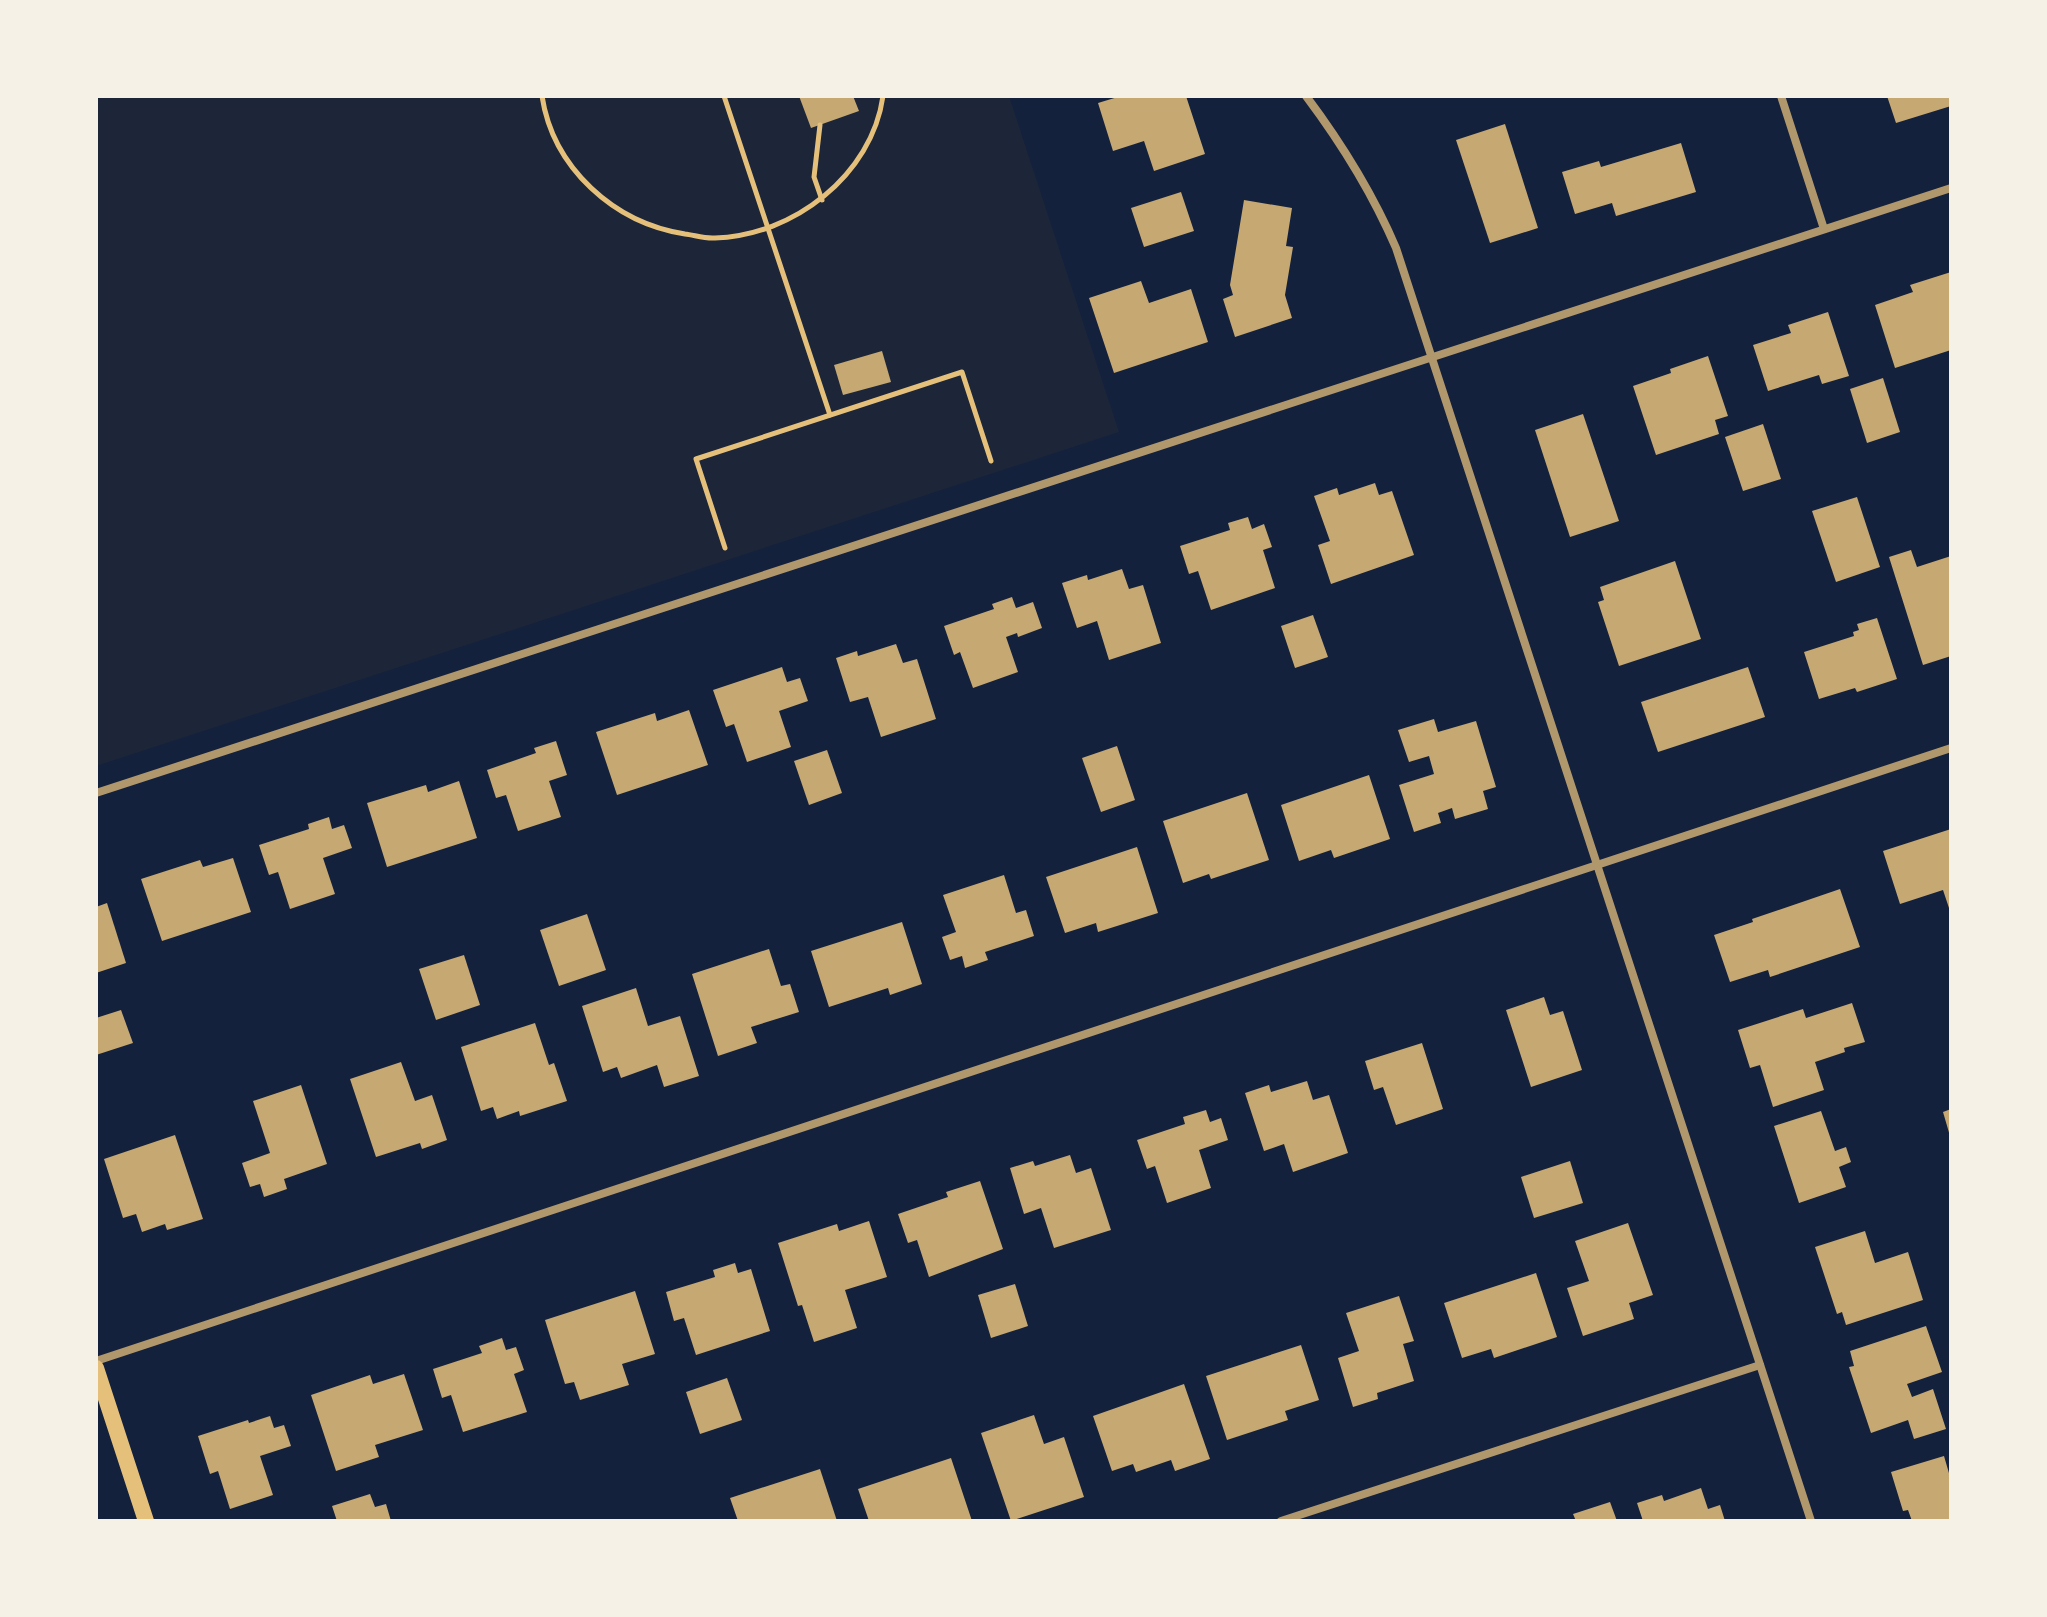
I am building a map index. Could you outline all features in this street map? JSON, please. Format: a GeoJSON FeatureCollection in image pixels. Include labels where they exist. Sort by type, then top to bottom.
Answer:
{"type":"FeatureCollection","features":[{"type":"Feature","properties":{"kind":"main road"},"geometry":{"type":"LineString","coordinates":[[96,1368],[146,1521]]}},
{"type":"Feature","properties":{"kind":"street"},"geometry":{"type":"LineString","coordinates":[[1306,96],[1338,139],[1379,209],[1396,248],[1811,1521]]}},
{"type":"Feature","properties":{"kind":"street"},"geometry":{"type":"LineString","coordinates":[[1781,96],[1824,229]]}},
{"type":"Feature","properties":{"kind":"street"},"geometry":{"type":"LineString","coordinates":[[96,793],[1951,188]]}},
{"type":"Feature","properties":{"kind":"street"},"geometry":{"type":"LineString","coordinates":[[96,1361],[1951,748]]}},
{"type":"Feature","properties":{"kind":"street"},"geometry":{"type":"LineString","coordinates":[[1281,1521],[1760,1365]]}},
{"type":"Feature","properties":{"kind":"path"},"geometry":{"type":"LineString","coordinates":[[542,96],[545,119],[571,167],[610,206],[660,230],[714,238],[769,229],[822,200],[858,161],[880,113],[883,96]]}},
{"type":"Feature","properties":{"kind":"path"},"geometry":{"type":"LineString","coordinates":[[724,96],[830,415]]}},
{"type":"Feature","properties":{"kind":"path"},"geometry":{"type":"LineString","coordinates":[[820,125],[814,177],[822,200]]}},
{"type":"Feature","properties":{"kind":"path"},"geometry":{"type":"LineString","coordinates":[[725,548],[696,459],[830,415],[962,372],[991,461]]}},
{"type":"Feature","properties":{"kind":"shaded area"},"geometry":{"type":"Polygon","coordinates":[[[96,96],[1009,96],[1119,432],[96,766],[96,96]]]}},
{"type":"Feature","properties":{"kind":"building"},"geometry":{"type":"Polygon","coordinates":[[[799,96],[853,96],[859,111],[811,128],[799,96]]]}},
{"type":"Feature","properties":{"kind":"building"},"geometry":{"type":"Polygon","coordinates":[[[1121,96],[1186,96],[1205,154],[1154,171],[1144,141],[1113,151],[1098,103],[1121,96]]]}},
{"type":"Feature","properties":{"kind":"building"},"geometry":{"type":"Polygon","coordinates":[[[1887,96],[1951,96],[1951,106],[1896,123],[1887,96]]]}},
{"type":"Feature","properties":{"kind":"building"},"geometry":{"type":"Polygon","coordinates":[[[1505,124],[1538,228],[1490,243],[1456,140],[1505,124]]]}},
{"type":"Feature","properties":{"kind":"building"},"geometry":{"type":"Polygon","coordinates":[[[1681,143],[1696,192],[1616,216],[1612,203],[1575,214],[1562,172],[1599,161],[1601,167],[1681,143]]]}},
{"type":"Feature","properties":{"kind":"building"},"geometry":{"type":"Polygon","coordinates":[[[1181,192],[1194,231],[1144,247],[1131,208],[1181,192]]]}},
{"type":"Feature","properties":{"kind":"building"},"geometry":{"type":"Polygon","coordinates":[[[1244,200],[1292,208],[1286,246],[1293,247],[1285,295],[1292,318],[1235,337],[1223,299],[1233,295],[1230,285],[1244,200]]]}},
{"type":"Feature","properties":{"kind":"building"},"geometry":{"type":"Polygon","coordinates":[[[1951,272],[1951,350],[1895,368],[1875,305],[1913,292],[1910,285],[1951,272]]]}},
{"type":"Feature","properties":{"kind":"building"},"geometry":{"type":"Polygon","coordinates":[[[1141,281],[1149,303],[1191,289],[1208,342],[1114,373],[1089,298],[1141,281]]]}},
{"type":"Feature","properties":{"kind":"building"},"geometry":{"type":"Polygon","coordinates":[[[1828,312],[1849,376],[1822,384],[1819,375],[1768,391],[1753,345],[1791,333],[1788,325],[1828,312]]]}},
{"type":"Feature","properties":{"kind":"building"},"geometry":{"type":"Polygon","coordinates":[[[882,351],[891,382],[843,395],[834,365],[882,351]]]}},
{"type":"Feature","properties":{"kind":"building"},"geometry":{"type":"Polygon","coordinates":[[[1708,356],[1728,416],[1715,420],[1719,434],[1656,455],[1633,386],[1708,356]]]}},
{"type":"Feature","properties":{"kind":"building"},"geometry":{"type":"Polygon","coordinates":[[[1883,378],[1900,432],[1867,443],[1850,389],[1883,378]]]}},
{"type":"Feature","properties":{"kind":"building"},"geometry":{"type":"Polygon","coordinates":[[[1583,414],[1619,521],[1570,537],[1535,430],[1583,414]]]}},
{"type":"Feature","properties":{"kind":"building"},"geometry":{"type":"Polygon","coordinates":[[[1763,424],[1781,479],[1743,491],[1725,437],[1763,424]]]}},
{"type":"Feature","properties":{"kind":"building"},"geometry":{"type":"Polygon","coordinates":[[[1375,483],[1379,495],[1392,491],[1414,555],[1331,584],[1318,545],[1330,541],[1314,496],[1337,488],[1339,495],[1375,483]]]}},
{"type":"Feature","properties":{"kind":"building"},"geometry":{"type":"Polygon","coordinates":[[[1857,497],[1880,567],[1836,582],[1812,511],[1857,497]]]}},
{"type":"Feature","properties":{"kind":"building"},"geometry":{"type":"Polygon","coordinates":[[[1248,517],[1252,529],[1264,524],[1272,547],[1263,550],[1275,588],[1211,610],[1198,571],[1189,574],[1180,546],[1230,530],[1228,523],[1248,517]]]}},
{"type":"Feature","properties":{"kind":"building"},"geometry":{"type":"Polygon","coordinates":[[[1911,550],[1917,567],[1951,556],[1951,656],[1923,665],[1889,557],[1911,550]]]}},
{"type":"Feature","properties":{"kind":"building"},"geometry":{"type":"Polygon","coordinates":[[[1675,561],[1701,639],[1619,666],[1598,602],[1604,600],[1600,587],[1675,561]]]}},
{"type":"Feature","properties":{"kind":"building"},"geometry":{"type":"Polygon","coordinates":[[[1122,569],[1129,589],[1143,585],[1161,643],[1109,660],[1097,621],[1077,628],[1062,583],[1087,575],[1088,580],[1122,569]]]}},
{"type":"Feature","properties":{"kind":"building"},"geometry":{"type":"Polygon","coordinates":[[[1012,597],[1016,608],[1033,602],[1042,628],[1018,637],[1017,633],[1006,637],[1018,672],[973,688],[960,652],[954,655],[944,626],[994,609],[992,604],[1012,597]]]}},
{"type":"Feature","properties":{"kind":"building"},"geometry":{"type":"Polygon","coordinates":[[[1313,615],[1328,657],[1295,668],[1281,626],[1313,615]]]}},
{"type":"Feature","properties":{"kind":"building"},"geometry":{"type":"Polygon","coordinates":[[[1877,618],[1897,679],[1857,692],[1855,688],[1819,699],[1804,652],[1854,636],[1853,632],[1859,630],[1857,624],[1877,618]]]}},
{"type":"Feature","properties":{"kind":"building"},"geometry":{"type":"Polygon","coordinates":[[[896,644],[903,663],[917,659],[936,719],[881,737],[868,697],[850,702],[836,658],[857,651],[858,656],[896,644]]]}},
{"type":"Feature","properties":{"kind":"building"},"geometry":{"type":"Polygon","coordinates":[[[782,667],[787,682],[800,678],[808,701],[779,711],[791,747],[747,762],[734,724],[726,727],[713,690],[782,667]]]}},
{"type":"Feature","properties":{"kind":"building"},"geometry":{"type":"Polygon","coordinates":[[[1748,667],[1765,717],[1658,752],[1641,702],[1748,667]]]}},
{"type":"Feature","properties":{"kind":"building"},"geometry":{"type":"Polygon","coordinates":[[[689,710],[708,765],[617,795],[596,732],[655,713],[657,721],[689,710]]]}},
{"type":"Feature","properties":{"kind":"building"},"geometry":{"type":"Polygon","coordinates":[[[1434,719],[1438,732],[1476,721],[1496,787],[1483,791],[1488,809],[1455,819],[1452,808],[1438,813],[1441,823],[1414,832],[1399,785],[1434,774],[1429,756],[1409,762],[1398,730],[1434,719]]]}},
{"type":"Feature","properties":{"kind":"building"},"geometry":{"type":"Polygon","coordinates":[[[556,741],[567,775],[549,781],[561,817],[518,831],[506,795],[496,798],[487,770],[536,753],[534,748],[556,741]]]}},
{"type":"Feature","properties":{"kind":"building"},"geometry":{"type":"Polygon","coordinates":[[[1117,746],[1135,800],[1101,812],[1082,758],[1117,746]]]}},
{"type":"Feature","properties":{"kind":"building"},"geometry":{"type":"Polygon","coordinates":[[[827,750],[842,793],[809,805],[794,761],[827,750]]]}},
{"type":"Feature","properties":{"kind":"building"},"geometry":{"type":"Polygon","coordinates":[[[1369,775],[1390,839],[1334,858],[1331,850],[1299,861],[1281,805],[1369,775]]]}},
{"type":"Feature","properties":{"kind":"building"},"geometry":{"type":"Polygon","coordinates":[[[459,781],[477,838],[387,867],[367,803],[426,785],[428,792],[459,781]]]}},
{"type":"Feature","properties":{"kind":"building"},"geometry":{"type":"Polygon","coordinates":[[[1247,793],[1269,860],[1211,879],[1209,874],[1183,883],[1163,821],[1247,793]]]}},
{"type":"Feature","properties":{"kind":"building"},"geometry":{"type":"Polygon","coordinates":[[[329,817],[332,829],[344,825],[352,848],[323,858],[335,894],[290,909],[278,872],[269,875],[259,845],[309,829],[308,824],[329,817]]]}},
{"type":"Feature","properties":{"kind":"building"},"geometry":{"type":"Polygon","coordinates":[[[1951,829],[1951,914],[1943,890],[1900,904],[1883,851],[1951,829]]]}},
{"type":"Feature","properties":{"kind":"building"},"geometry":{"type":"Polygon","coordinates":[[[1137,847],[1158,913],[1098,932],[1096,923],[1065,933],[1046,877],[1137,847]]]}},
{"type":"Feature","properties":{"kind":"building"},"geometry":{"type":"Polygon","coordinates":[[[233,858],[251,912],[162,941],[141,879],[200,860],[203,867],[233,858]]]}},
{"type":"Feature","properties":{"kind":"building"},"geometry":{"type":"Polygon","coordinates":[[[1004,875],[1016,913],[1026,910],[1034,936],[985,952],[988,960],[965,968],[962,956],[950,960],[942,937],[956,932],[943,895],[1004,875]]]}},
{"type":"Feature","properties":{"kind":"building"},"geometry":{"type":"Polygon","coordinates":[[[1840,889],[1860,947],[1770,977],[1768,970],[1730,982],[1714,935],[1840,889]]]}},
{"type":"Feature","properties":{"kind":"building"},"geometry":{"type":"Polygon","coordinates":[[[107,903],[126,963],[96,973],[96,907],[107,903]]]}},
{"type":"Feature","properties":{"kind":"building"},"geometry":{"type":"Polygon","coordinates":[[[587,914],[606,970],[559,986],[540,930],[587,914]]]}},
{"type":"Feature","properties":{"kind":"building"},"geometry":{"type":"Polygon","coordinates":[[[902,922],[922,984],[890,995],[888,988],[829,1007],[811,951],[902,922]]]}},
{"type":"Feature","properties":{"kind":"building"},"geometry":{"type":"Polygon","coordinates":[[[769,949],[781,986],[790,984],[799,1012],[751,1027],[757,1043],[718,1056],[692,974],[769,949]]]}},
{"type":"Feature","properties":{"kind":"building"},"geometry":{"type":"Polygon","coordinates":[[[464,955],[480,1005],[436,1020],[419,969],[464,955]]]}},
{"type":"Feature","properties":{"kind":"building"},"geometry":{"type":"Polygon","coordinates":[[[636,988],[648,1026],[680,1016],[699,1076],[664,1087],[657,1065],[621,1078],[617,1067],[603,1072],[582,1006],[636,988]]]}},
{"type":"Feature","properties":{"kind":"building"},"geometry":{"type":"Polygon","coordinates":[[[1544,997],[1550,1015],[1563,1011],[1582,1070],[1531,1087],[1506,1010],[1544,997]]]}},
{"type":"Feature","properties":{"kind":"building"},"geometry":{"type":"Polygon","coordinates":[[[1852,1003],[1865,1042],[1815,1062],[1824,1090],[1773,1107],[1760,1065],[1750,1068],[1738,1030],[1803,1009],[1806,1018],[1852,1003]]]}},
{"type":"Feature","properties":{"kind":"building"},"geometry":{"type":"Polygon","coordinates":[[[121,1010],[133,1043],[96,1055],[96,1018],[121,1010]]]}},
{"type":"Feature","properties":{"kind":"building"},"geometry":{"type":"Polygon","coordinates":[[[535,1023],[549,1065],[554,1063],[567,1101],[520,1116],[519,1111],[497,1119],[493,1107],[481,1111],[461,1047],[535,1023]]]}},
{"type":"Feature","properties":{"kind":"building"},"geometry":{"type":"Polygon","coordinates":[[[1422,1043],[1443,1109],[1396,1125],[1383,1087],[1374,1090],[1365,1061],[1422,1043]]]}},
{"type":"Feature","properties":{"kind":"building"},"geometry":{"type":"Polygon","coordinates":[[[401,1062],[415,1101],[432,1095],[447,1140],[422,1149],[420,1143],[376,1157],[350,1079],[401,1062]]]}},
{"type":"Feature","properties":{"kind":"building"},"geometry":{"type":"Polygon","coordinates":[[[1307,1081],[1313,1100],[1329,1095],[1348,1153],[1293,1172],[1284,1144],[1264,1151],[1245,1093],[1269,1085],[1271,1092],[1307,1081]]]}},
{"type":"Feature","properties":{"kind":"building"},"geometry":{"type":"Polygon","coordinates":[[[301,1085],[327,1164],[284,1179],[287,1189],[264,1197],[260,1184],[250,1187],[242,1163],[270,1153],[253,1101],[301,1085]]]}},
{"type":"Feature","properties":{"kind":"building"},"geometry":{"type":"Polygon","coordinates":[[[1951,1109],[1951,1136],[1950,1136],[1943,1112],[1951,1109]]]}},
{"type":"Feature","properties":{"kind":"building"},"geometry":{"type":"Polygon","coordinates":[[[1206,1110],[1210,1122],[1221,1118],[1228,1140],[1199,1150],[1211,1188],[1167,1203],[1155,1166],[1147,1169],[1137,1140],[1185,1124],[1183,1117],[1206,1110]]]}},
{"type":"Feature","properties":{"kind":"building"},"geometry":{"type":"Polygon","coordinates":[[[1821,1111],[1835,1151],[1846,1147],[1851,1162],[1839,1167],[1846,1187],[1799,1203],[1774,1126],[1821,1111]]]}},
{"type":"Feature","properties":{"kind":"building"},"geometry":{"type":"Polygon","coordinates":[[[175,1135],[203,1219],[167,1230],[165,1224],[142,1232],[136,1214],[123,1218],[104,1159],[175,1135]]]}},
{"type":"Feature","properties":{"kind":"building"},"geometry":{"type":"Polygon","coordinates":[[[1070,1155],[1076,1173],[1091,1168],[1111,1230],[1054,1248],[1041,1208],[1024,1214],[1010,1168],[1033,1161],[1035,1166],[1070,1155]]]}},
{"type":"Feature","properties":{"kind":"building"},"geometry":{"type":"Polygon","coordinates":[[[1570,1161],[1583,1203],[1534,1218],[1521,1177],[1570,1161]]]}},
{"type":"Feature","properties":{"kind":"building"},"geometry":{"type":"Polygon","coordinates":[[[980,1181],[1003,1249],[929,1277],[917,1240],[908,1243],[898,1214],[948,1197],[946,1192],[980,1181]]]}},
{"type":"Feature","properties":{"kind":"building"},"geometry":{"type":"Polygon","coordinates":[[[869,1221],[887,1277],[845,1290],[857,1328],[814,1342],[802,1305],[798,1306],[778,1243],[837,1224],[839,1231],[869,1221]]]}},
{"type":"Feature","properties":{"kind":"building"},"geometry":{"type":"Polygon","coordinates":[[[1628,1223],[1653,1295],[1629,1303],[1634,1319],[1583,1336],[1567,1288],[1589,1281],[1575,1241],[1628,1223]]]}},
{"type":"Feature","properties":{"kind":"building"},"geometry":{"type":"Polygon","coordinates":[[[1865,1231],[1875,1263],[1908,1252],[1923,1300],[1846,1325],[1842,1312],[1837,1314],[1815,1247],[1865,1231]]]}},
{"type":"Feature","properties":{"kind":"building"},"geometry":{"type":"Polygon","coordinates":[[[735,1263],[738,1273],[751,1269],[770,1331],[696,1355],[684,1318],[674,1321],[666,1292],[715,1277],[713,1270],[735,1263]]]}},
{"type":"Feature","properties":{"kind":"building"},"geometry":{"type":"Polygon","coordinates":[[[1536,1273],[1557,1337],[1494,1358],[1491,1349],[1462,1358],[1444,1303],[1536,1273]]]}},
{"type":"Feature","properties":{"kind":"building"},"geometry":{"type":"Polygon","coordinates":[[[1015,1284],[1028,1326],[991,1338],[978,1295],[1015,1284]]]}},
{"type":"Feature","properties":{"kind":"building"},"geometry":{"type":"Polygon","coordinates":[[[635,1291],[655,1354],[622,1364],[629,1385],[580,1400],[574,1382],[565,1384],[545,1320],[635,1291]]]}},
{"type":"Feature","properties":{"kind":"building"},"geometry":{"type":"Polygon","coordinates":[[[1399,1296],[1414,1341],[1403,1344],[1414,1381],[1377,1393],[1378,1399],[1353,1407],[1338,1358],[1359,1351],[1346,1313],[1399,1296]]]}},
{"type":"Feature","properties":{"kind":"building"},"geometry":{"type":"Polygon","coordinates":[[[1926,1326],[1942,1372],[1907,1384],[1912,1397],[1933,1389],[1946,1429],[1914,1439],[1908,1420],[1871,1433],[1849,1367],[1854,1366],[1850,1351],[1926,1326]]]}},
{"type":"Feature","properties":{"kind":"building"},"geometry":{"type":"Polygon","coordinates":[[[502,1338],[506,1350],[516,1347],[524,1370],[514,1374],[527,1412],[463,1432],[451,1395],[442,1398],[433,1369],[482,1353],[479,1346],[502,1338]]]}},
{"type":"Feature","properties":{"kind":"building"},"geometry":{"type":"Polygon","coordinates":[[[1301,1345],[1319,1400],[1285,1411],[1288,1420],[1227,1440],[1206,1376],[1301,1345]]]}},
{"type":"Feature","properties":{"kind":"building"},"geometry":{"type":"Polygon","coordinates":[[[404,1374],[423,1430],[375,1445],[379,1457],[336,1471],[311,1395],[370,1375],[373,1384],[404,1374]]]}},
{"type":"Feature","properties":{"kind":"building"},"geometry":{"type":"Polygon","coordinates":[[[727,1378],[742,1420],[700,1434],[686,1392],[727,1378]]]}},
{"type":"Feature","properties":{"kind":"building"},"geometry":{"type":"Polygon","coordinates":[[[1184,1384],[1210,1459],[1175,1471],[1171,1460],[1136,1472],[1133,1464],[1112,1471],[1093,1416],[1184,1384]]]}},
{"type":"Feature","properties":{"kind":"building"},"geometry":{"type":"Polygon","coordinates":[[[1034,1415],[1044,1444],[1064,1437],[1084,1497],[1011,1521],[981,1433],[1034,1415]]]}},
{"type":"Feature","properties":{"kind":"building"},"geometry":{"type":"Polygon","coordinates":[[[270,1416],[274,1428],[284,1425],[291,1446],[260,1456],[273,1495],[230,1509],[218,1471],[210,1474],[198,1436],[270,1416]]]}},
{"type":"Feature","properties":{"kind":"building"},"geometry":{"type":"Polygon","coordinates":[[[1944,1456],[1951,1480],[1951,1521],[1912,1521],[1908,1510],[1903,1511],[1891,1472],[1944,1456]]]}},
{"type":"Feature","properties":{"kind":"building"},"geometry":{"type":"Polygon","coordinates":[[[951,1458],[972,1521],[869,1521],[858,1489],[951,1458]]]}},
{"type":"Feature","properties":{"kind":"building"},"geometry":{"type":"Polygon","coordinates":[[[820,1469],[837,1521],[738,1521],[730,1498],[820,1469]]]}},
{"type":"Feature","properties":{"kind":"building"},"geometry":{"type":"Polygon","coordinates":[[[1701,1488],[1708,1509],[1720,1505],[1725,1521],[1643,1521],[1637,1503],[1662,1495],[1664,1501],[1701,1488]]]}},
{"type":"Feature","properties":{"kind":"building"},"geometry":{"type":"Polygon","coordinates":[[[370,1494],[375,1507],[386,1504],[391,1521],[337,1521],[332,1506],[370,1494]]]}},
{"type":"Feature","properties":{"kind":"building"},"geometry":{"type":"Polygon","coordinates":[[[1610,1502],[1617,1521],[1576,1521],[1573,1514],[1610,1502]]]}}]}
